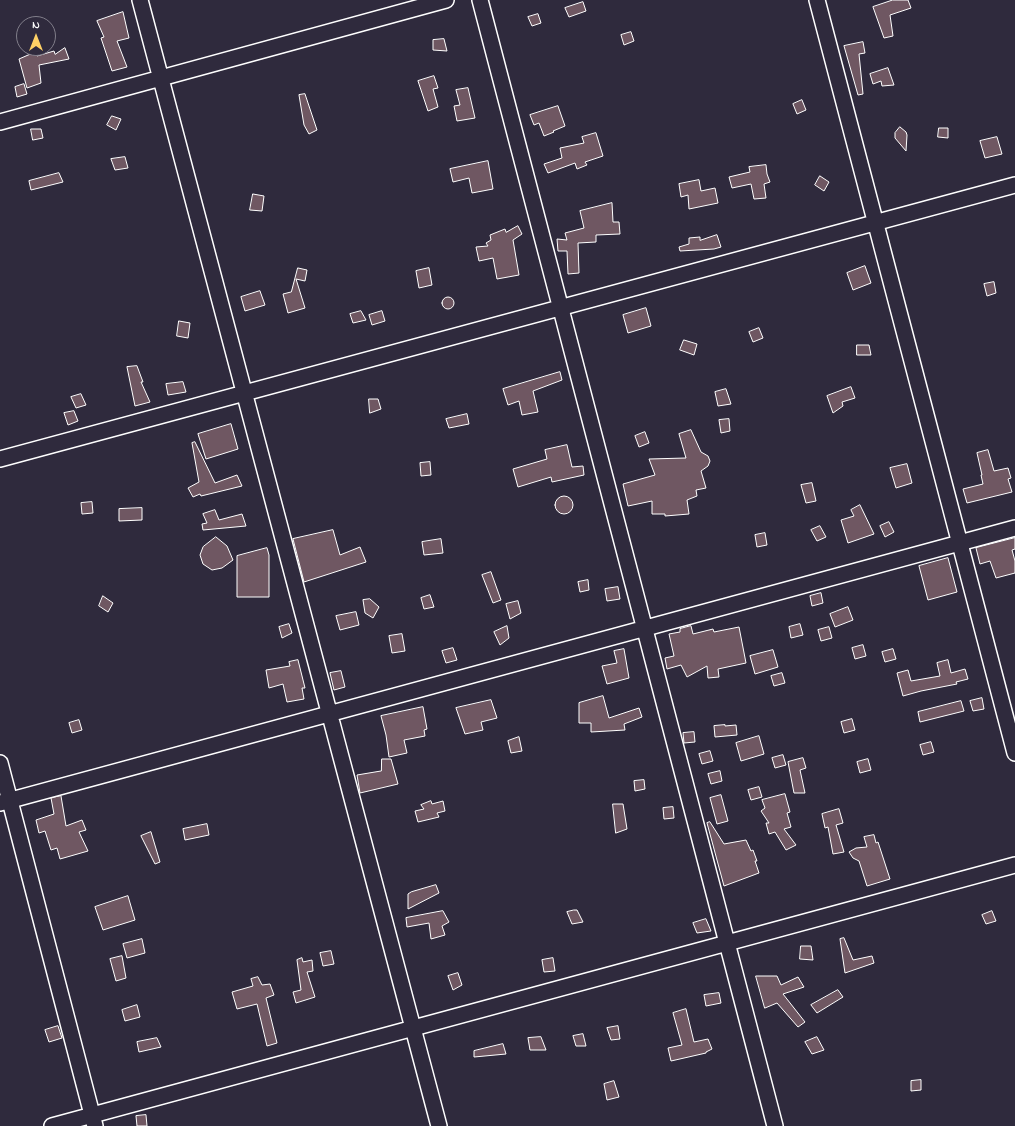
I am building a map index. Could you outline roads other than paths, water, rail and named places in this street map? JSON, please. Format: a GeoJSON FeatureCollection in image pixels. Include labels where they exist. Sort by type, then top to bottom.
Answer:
{"type":"FeatureCollection","features":[{"type":"Feature","properties":{"kind":"street"},"geometry":{"type":"LineString","coordinates":[[140,0],[439,1126]]}},
{"type":"Feature","properties":{"kind":"street"},"geometry":{"type":"LineString","coordinates":[[0,122],[446,0]]}},
{"type":"Feature","properties":{"kind":"street"},"geometry":{"type":"LineString","coordinates":[[480,0],[775,1126]]}},
{"type":"Feature","properties":{"kind":"street"},"geometry":{"type":"LineString","coordinates":[[817,0],[1015,753]]}},
{"type":"Feature","properties":{"kind":"street"},"geometry":{"type":"LineString","coordinates":[[0,459],[1015,185]]}},
{"type":"Feature","properties":{"kind":"street"},"geometry":{"type":"LineString","coordinates":[[5,802],[1015,528]]}},
{"type":"Feature","properties":{"kind":"street"},"geometry":{"type":"LineString","coordinates":[[0,763],[5,802],[94,1121]]}},
{"type":"Feature","properties":{"kind":"street"},"geometry":{"type":"LineString","coordinates":[[52,1126],[94,1121],[413,1028],[1015,865]]}}]}
